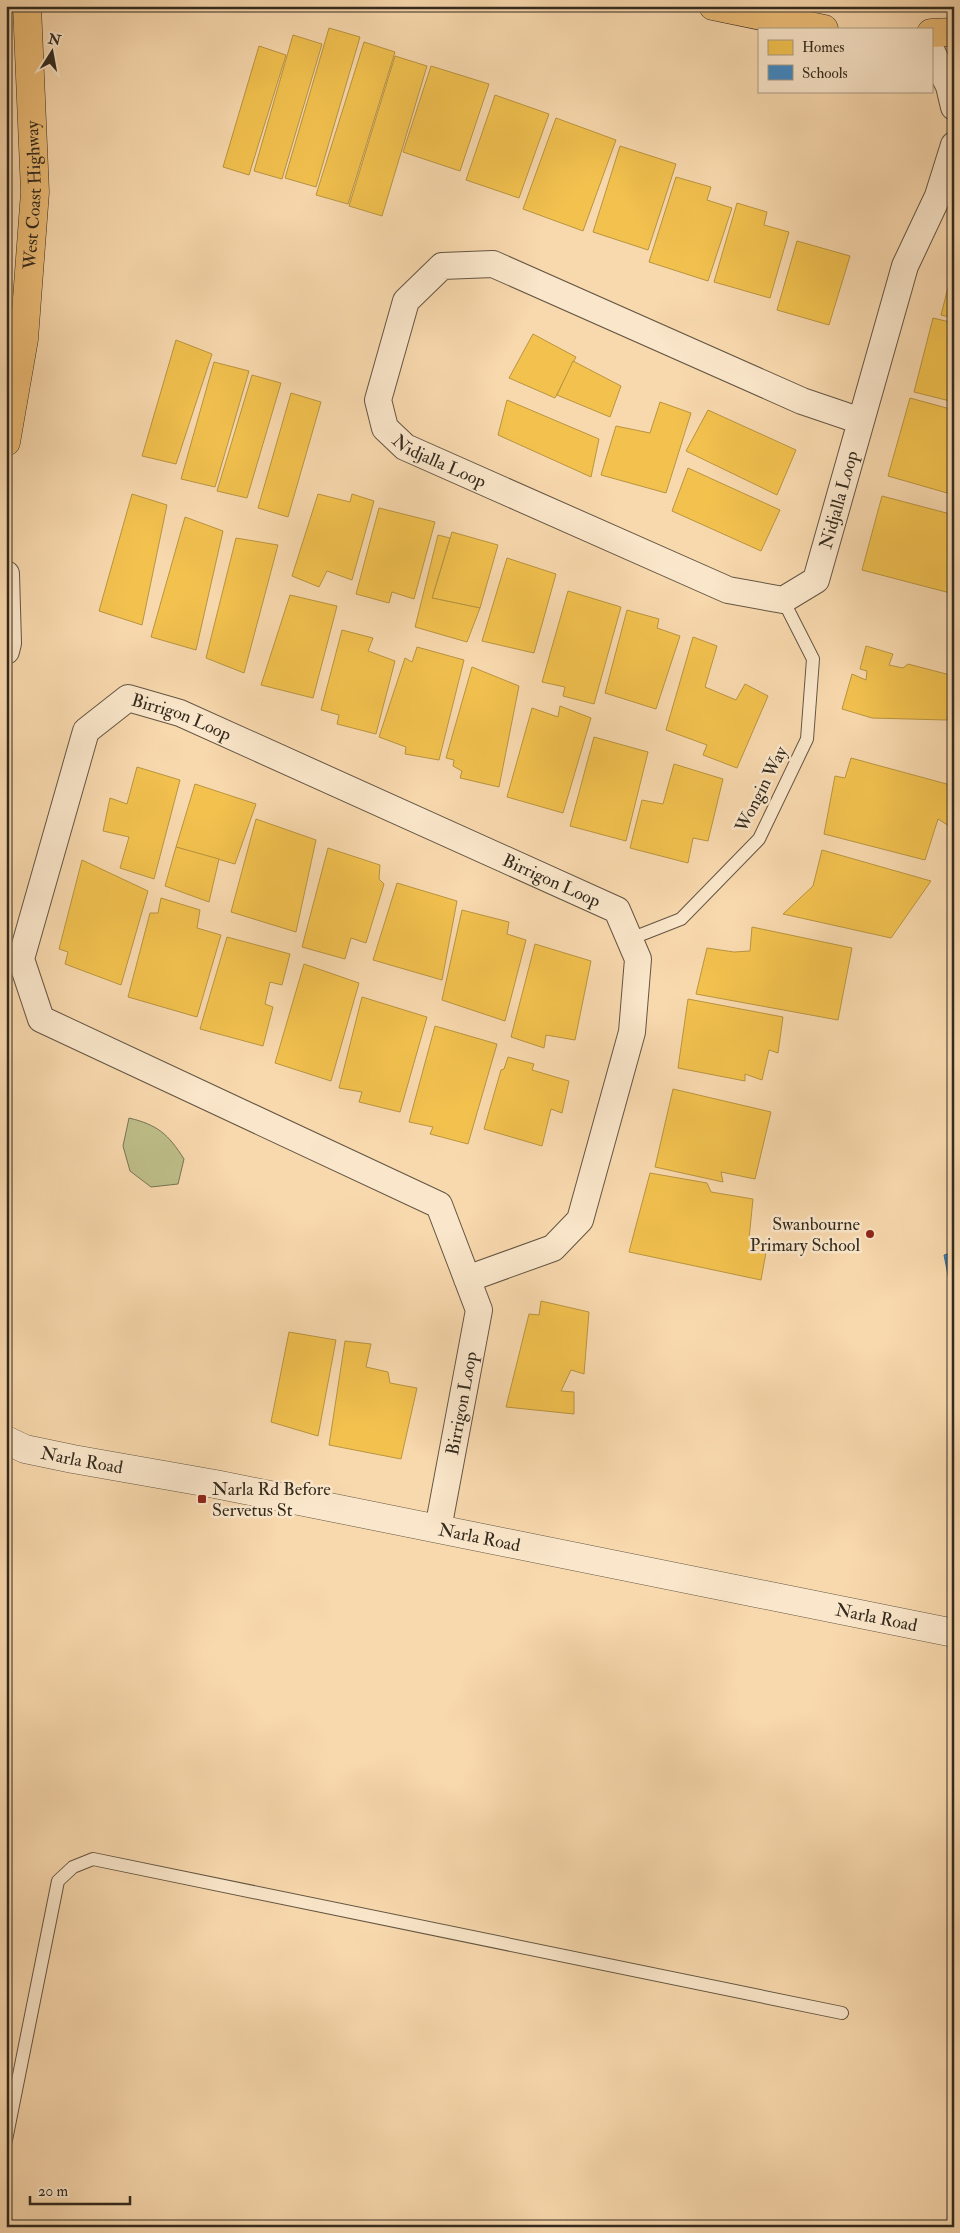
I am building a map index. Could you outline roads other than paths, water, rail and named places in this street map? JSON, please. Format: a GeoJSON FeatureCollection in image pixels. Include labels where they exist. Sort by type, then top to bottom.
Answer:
{"type":"FeatureCollection","features":[{"type":"Feature","properties":{"kind":"main road"},"geometry":{"type":"LineString","coordinates":[[713,6],[819,28]]}},
{"type":"Feature","properties":{"kind":"main road","name":"West Coast Highway"},"geometry":{"type":"LineString","coordinates":[[6,442],[24,339],[35,192],[28,7]]}},
{"type":"Feature","properties":{"kind":"main road"},"geometry":{"type":"LineString","coordinates":[[932,33],[954,32]]}},
{"type":"Feature","properties":{"kind":"street"},"geometry":{"type":"LineString","coordinates":[[932,52],[949,86],[954,107]]}},
{"type":"Feature","properties":{"kind":"street","name":"Nidjalla Loop"},"geometry":{"type":"LineString","coordinates":[[861,420],[802,401],[493,264],[442,266],[406,301],[378,400],[385,428],[405,446],[728,590],[783,600],[816,580],[905,266],[938,196],[951,156]]}},
{"type":"Feature","properties":{"kind":"street"},"geometry":{"type":"LineString","coordinates":[[6,574],[8,643],[6,651]]}},
{"type":"Feature","properties":{"kind":"street","name":"Birrigon Loop"},"geometry":{"type":"LineString","coordinates":[[438,1529],[479,1310],[467,1279],[439,1205],[41,1019],[21,959],[86,731],[128,698],[180,713],[617,910],[638,959],[632,1032],[580,1220],[553,1248],[467,1279]]}},
{"type":"Feature","properties":{"kind":"street","name":"Narla Road"},"geometry":{"type":"LineString","coordinates":[[6,1440],[25,1449],[44,1453],[215,1484],[954,1633]]}},
{"type":"Feature","properties":{"kind":"lane","name":"Wongin Way"},"geometry":{"type":"LineString","coordinates":[[630,939],[681,919],[759,839],[807,739],[813,659],[783,600]]}},
{"type":"Feature","properties":{"kind":"lane"},"geometry":{"type":"LineString","coordinates":[[6,2140],[58,1881],[73,1867],[94,1859],[842,2013]]}},
{"type":"Feature","properties":{"kind":"place","name":"Swanbourne Primary School"},"geometry":{"type":"Point","coordinates":[870,1234]}},
{"type":"Feature","properties":{"kind":"place","name":"Narla Rd Before Servetus St"},"geometry":{"type":"Point","coordinates":[202,1499]}}]}
